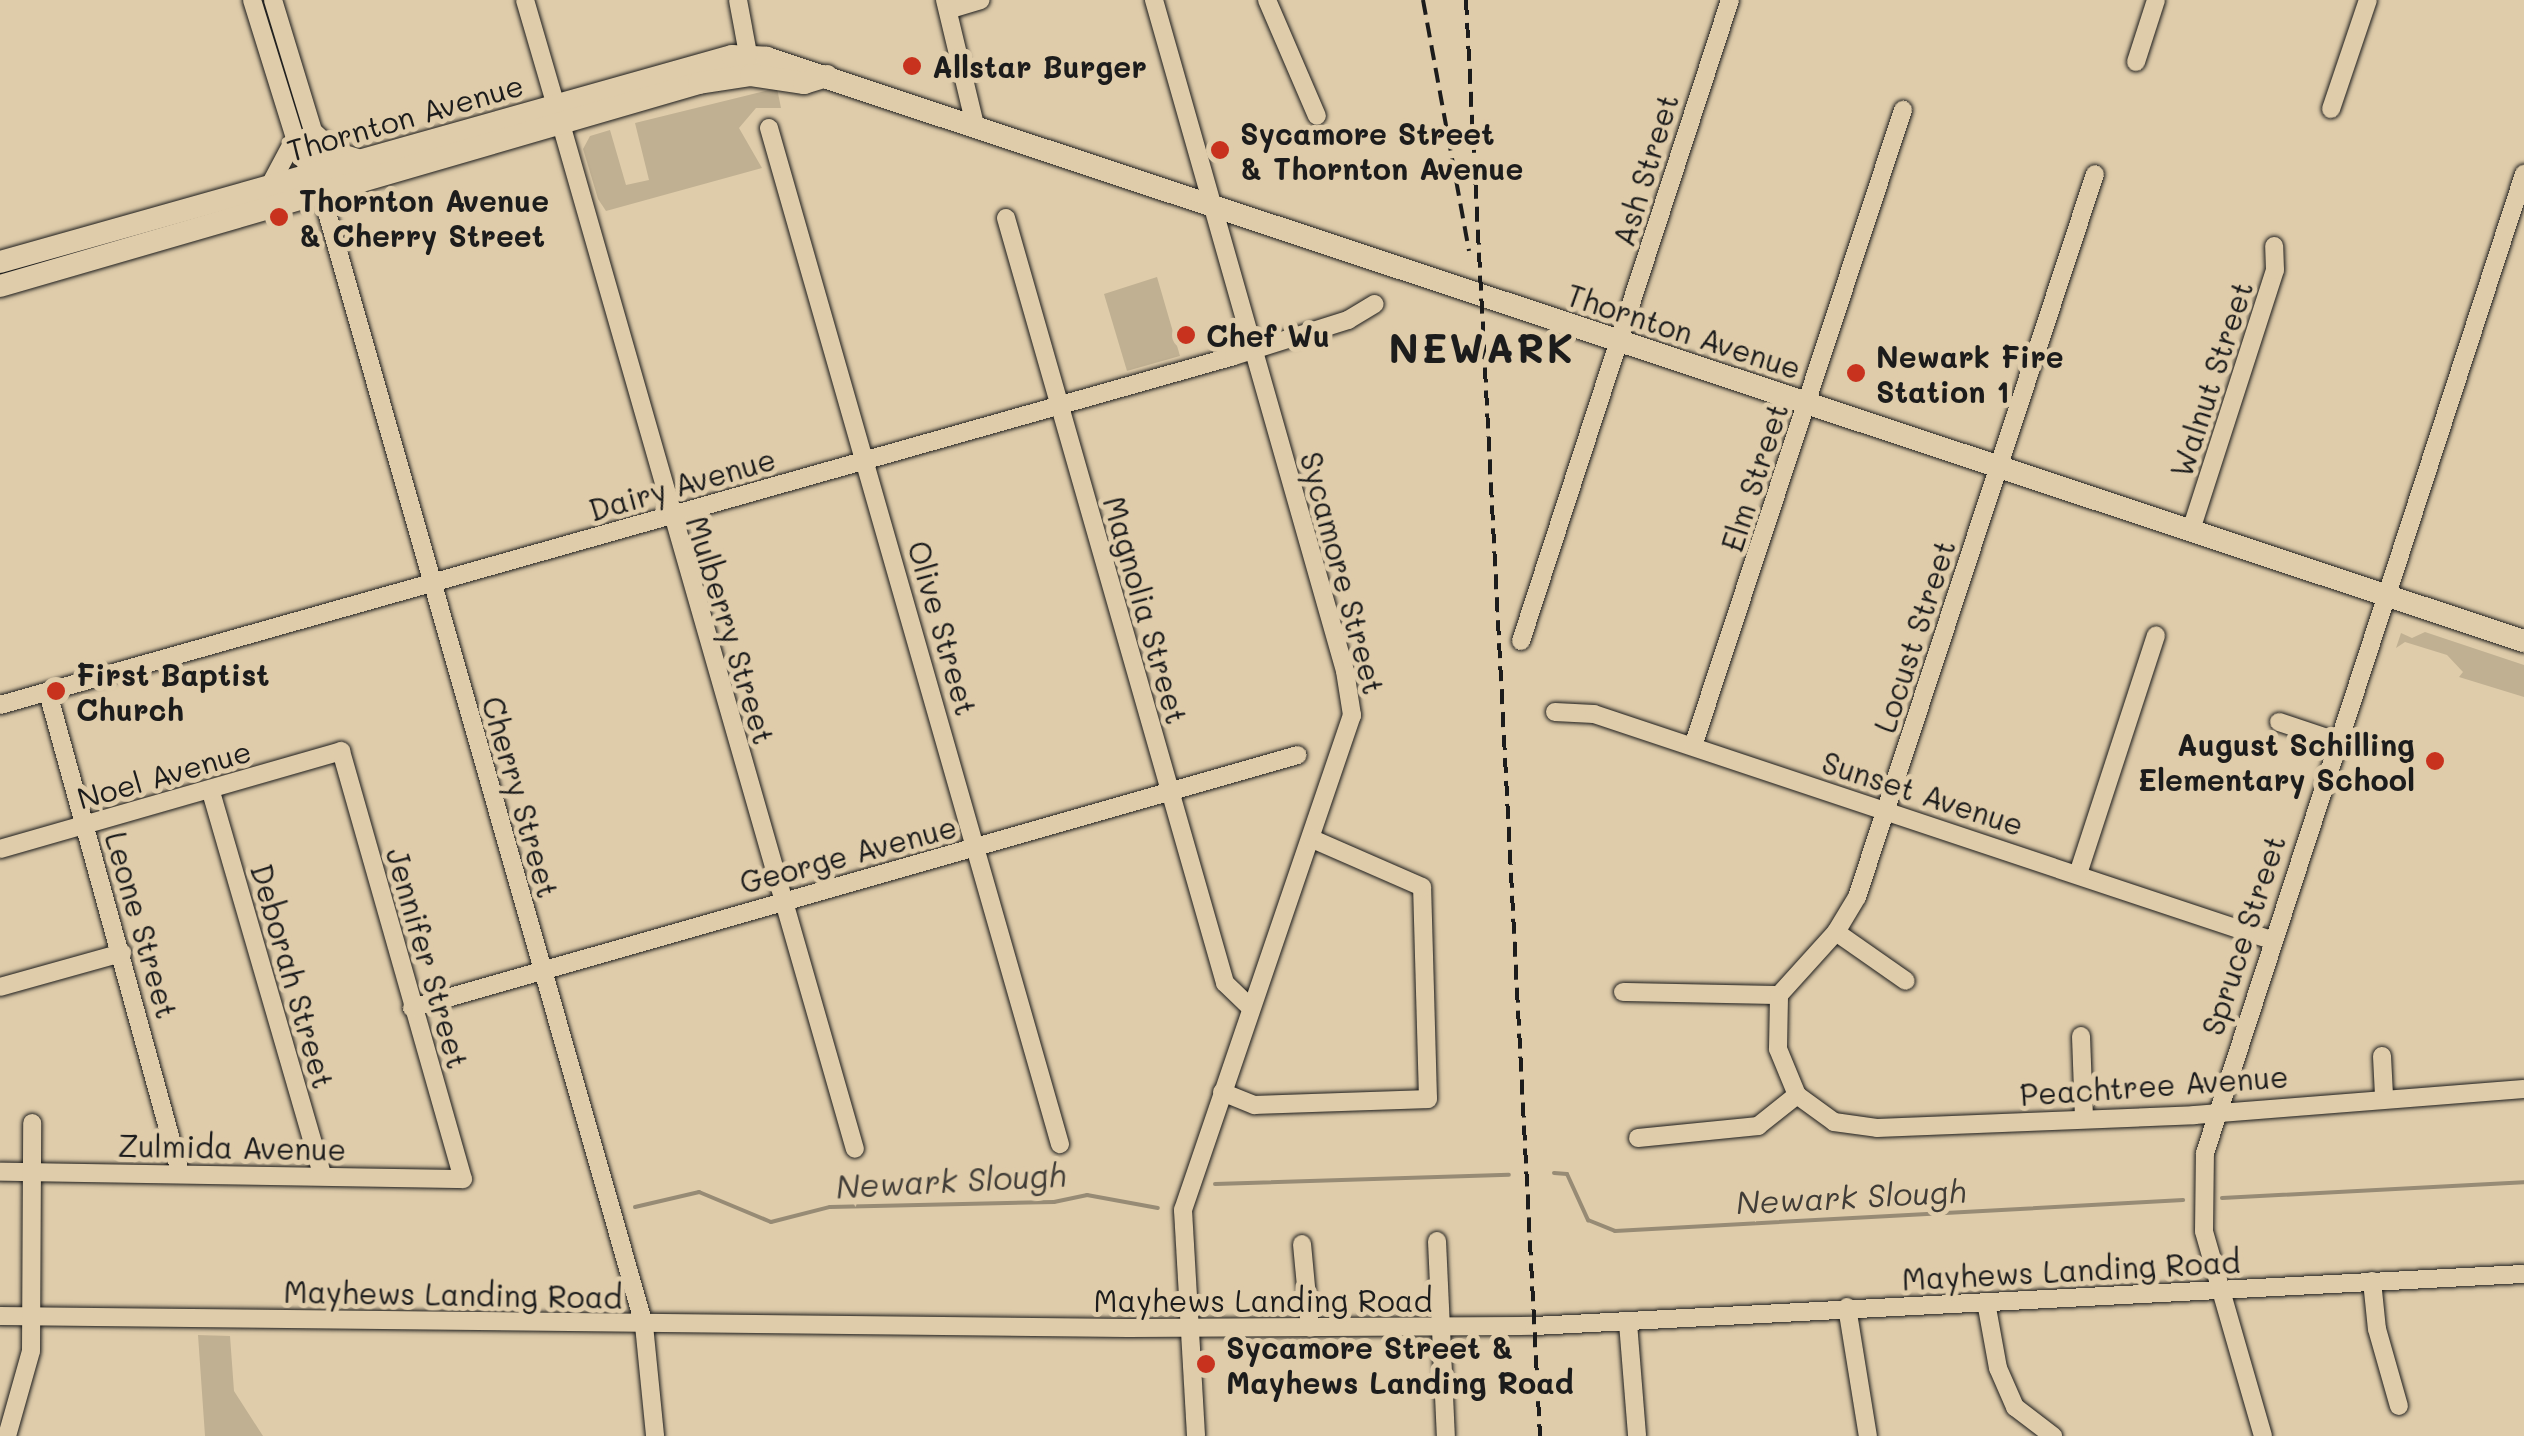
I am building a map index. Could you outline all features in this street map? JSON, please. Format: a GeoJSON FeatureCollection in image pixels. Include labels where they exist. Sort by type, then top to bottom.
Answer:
{"type":"FeatureCollection","features":[{"type":"Feature","properties":{"kind":"main road","name":"Thornton Avenue"},"geometry":{"type":"LineString","coordinates":[[0,262],[270,185],[320,185],[366,160],[751,66],[826,76],[2524,641]]}},
{"type":"Feature","properties":{"kind":"main road","name":"Thornton Avenue"},"geometry":{"type":"LineString","coordinates":[[0,286],[558,115]]}},
{"type":"Feature","properties":{"kind":"street","name":"Mulberry Street"},"geometry":{"type":"LineString","coordinates":[[525,0],[668,516],[854,1149]]}},
{"type":"Feature","properties":{"kind":"street"},"geometry":{"type":"LineString","coordinates":[[738,0],[751,66]]}},
{"type":"Feature","properties":{"kind":"street"},"geometry":{"type":"LineString","coordinates":[[975,125],[946,5],[981,0]]}},
{"type":"Feature","properties":{"kind":"street","name":"Sycamore Street"},"geometry":{"type":"LineString","coordinates":[[1154,0],[1345,671],[1352,716],[1183,1210],[1196,1436]]}},
{"type":"Feature","properties":{"kind":"street"},"geometry":{"type":"LineString","coordinates":[[1267,0],[1318,116]]}},
{"type":"Feature","properties":{"kind":"street","name":"Ash Street"},"geometry":{"type":"LineString","coordinates":[[1521,641],[1730,0]]}},
{"type":"Feature","properties":{"kind":"street"},"geometry":{"type":"LineString","coordinates":[[2136,62],[2156,0]]}},
{"type":"Feature","properties":{"kind":"street"},"geometry":{"type":"LineString","coordinates":[[2331,109],[2368,0]]}},
{"type":"Feature","properties":{"kind":"street"},"geometry":{"type":"LineString","coordinates":[[254,6],[274,3]]}},
{"type":"Feature","properties":{"kind":"street","name":"Cherry Street"},"geometry":{"type":"LineString","coordinates":[[274,3],[320,154],[320,185]]}},
{"type":"Feature","properties":{"kind":"street","name":"Cherry Street"},"geometry":{"type":"LineString","coordinates":[[254,6],[295,138],[320,185],[644,1325],[655,1436]]}},
{"type":"Feature","properties":{"kind":"street","name":"Elm Street"},"geometry":{"type":"LineString","coordinates":[[1693,746],[1903,110]]}},
{"type":"Feature","properties":{"kind":"street","name":"Olive Street"},"geometry":{"type":"LineString","coordinates":[[770,128],[1060,1144]]}},
{"type":"Feature","properties":{"kind":"street"},"geometry":{"type":"LineString","coordinates":[[313,131],[334,151],[366,160]]}},
{"type":"Feature","properties":{"kind":"street"},"geometry":{"type":"LineString","coordinates":[[270,185],[295,138]]}},
{"type":"Feature","properties":{"kind":"street","name":"Locust Street"},"geometry":{"type":"LineString","coordinates":[[1778,995],[1836,932],[1857,898],[2095,174]]}},
{"type":"Feature","properties":{"kind":"street","name":"Spruce Street"},"geometry":{"type":"LineString","coordinates":[[2263,1436],[2204,1231],[2202,1188],[2214,1114],[2524,174]]}},
{"type":"Feature","properties":{"kind":"street","name":"Magnolia Street"},"geometry":{"type":"LineString","coordinates":[[1006,218],[1224,982],[1250,1007]]}},
{"type":"Feature","properties":{"kind":"street","name":"Walnut Street"},"geometry":{"type":"LineString","coordinates":[[2191,530],[2275,270],[2274,246]]}},
{"type":"Feature","properties":{"kind":"street","name":"Dairy Avenue"},"geometry":{"type":"LineString","coordinates":[[0,705],[434,586],[1254,349],[1348,320],[1374,304]]}},
{"type":"Feature","properties":{"kind":"street"},"geometry":{"type":"LineString","coordinates":[[2078,874],[2156,635]]}},
{"type":"Feature","properties":{"kind":"street","name":"Leone Street"},"geometry":{"type":"LineString","coordinates":[[48,693],[180,1173]]}},
{"type":"Feature","properties":{"kind":"street","name":"Sunset Avenue"},"geometry":{"type":"LineString","coordinates":[[1555,712],[1594,714],[2271,940]]}},
{"type":"Feature","properties":{"kind":"street"},"geometry":{"type":"LineString","coordinates":[[2280,722],[2336,740]]}},
{"type":"Feature","properties":{"kind":"street","name":"Noel Avenue"},"geometry":{"type":"LineString","coordinates":[[0,849],[212,792],[341,750]]}},
{"type":"Feature","properties":{"kind":"street","name":"Jennifer Street"},"geometry":{"type":"LineString","coordinates":[[341,750],[462,1179]]}},
{"type":"Feature","properties":{"kind":"street","name":"George Avenue"},"geometry":{"type":"LineString","coordinates":[[412,1008],[780,899],[976,848],[1169,788],[1298,754]]}},
{"type":"Feature","properties":{"kind":"street","name":"Deborah Street"},"geometry":{"type":"LineString","coordinates":[[212,792],[322,1176]]}},
{"type":"Feature","properties":{"kind":"street"},"geometry":{"type":"LineString","coordinates":[[1222,1092],[1255,1105],[1428,1099],[1422,887],[1312,839]]}},
{"type":"Feature","properties":{"kind":"street"},"geometry":{"type":"LineString","coordinates":[[1836,932],[1906,982]]}},
{"type":"Feature","properties":{"kind":"street"},"geometry":{"type":"LineString","coordinates":[[0,986],[122,953]]}},
{"type":"Feature","properties":{"kind":"street"},"geometry":{"type":"LineString","coordinates":[[1623,992],[1778,995],[1778,1049],[1797,1096],[1758,1126],[1638,1138]]}},
{"type":"Feature","properties":{"kind":"street"},"geometry":{"type":"LineString","coordinates":[[2081,1036],[2084,1118]]}},
{"type":"Feature","properties":{"kind":"street"},"geometry":{"type":"LineString","coordinates":[[2382,1056],[2384,1096]]}},
{"type":"Feature","properties":{"kind":"street","name":"Peachtree Avenue"},"geometry":{"type":"LineString","coordinates":[[1797,1096],[1834,1122],[1877,1128],[2214,1114],[2384,1096],[2524,1089]]}},
{"type":"Feature","properties":{"kind":"street"},"geometry":{"type":"LineString","coordinates":[[7,1436],[29,1366],[33,1318],[32,1122]]}},
{"type":"Feature","properties":{"kind":"street","name":"Zulmida Avenue"},"geometry":{"type":"LineString","coordinates":[[0,1172],[462,1179]]}},
{"type":"Feature","properties":{"kind":"street"},"geometry":{"type":"LineString","coordinates":[[1436,1241],[1436,1326],[1446,1436]]}},
{"type":"Feature","properties":{"kind":"street"},"geometry":{"type":"LineString","coordinates":[[1302,1244],[1310,1328]]}},
{"type":"Feature","properties":{"kind":"street","name":"Mayhews Landing Road"},"geometry":{"type":"LineString","coordinates":[[0,1316],[1190,1328],[1628,1323],[1847,1308],[2524,1274]]}},
{"type":"Feature","properties":{"kind":"street"},"geometry":{"type":"LineString","coordinates":[[2372,1281],[2377,1329],[2400,1406]]}},
{"type":"Feature","properties":{"kind":"street"},"geometry":{"type":"LineString","coordinates":[[1986,1302],[1998,1368],[2015,1407],[2053,1436]]}},
{"type":"Feature","properties":{"kind":"street"},"geometry":{"type":"LineString","coordinates":[[1847,1308],[1868,1436]]}},
{"type":"Feature","properties":{"kind":"street"},"geometry":{"type":"LineString","coordinates":[[1628,1323],[1637,1436]]}},
{"type":"Feature","properties":{"kind":"shaded area"},"geometry":{"type":"Polygon","coordinates":[[[777,88],[781,108],[756,108],[739,128],[762,168],[606,211],[598,199],[583,149],[590,136],[610,130],[626,185],[649,180],[635,123],[777,88]]]}},
{"type":"Feature","properties":{"kind":"shaded area"},"geometry":{"type":"Polygon","coordinates":[[[1157,277],[1180,356],[1127,371],[1104,294],[1157,277]]]}},
{"type":"Feature","properties":{"kind":"shaded area"},"geometry":{"type":"Polygon","coordinates":[[[2425,632],[2524,665],[2524,697],[2459,677],[2463,672],[2447,655],[2405,642],[2396,648],[2401,633],[2412,638],[2425,632]]]}},
{"type":"Feature","properties":{"kind":"shaded area"},"geometry":{"type":"Polygon","coordinates":[[[198,1335],[230,1336],[234,1391],[263,1436],[205,1436],[198,1335]]]}},
{"type":"Feature","properties":{"kind":"waterway","name":"Newark Slough"},"geometry":{"type":"LineString","coordinates":[[1554,1173],[1567,1174],[1588,1220],[1615,1231],[2183,1200]]}},
{"type":"Feature","properties":{"kind":"waterway","name":"Newark Slough"},"geometry":{"type":"LineString","coordinates":[[1215,1184],[1509,1175]]}},
{"type":"Feature","properties":{"kind":"waterway","name":"Newark Slough"},"geometry":{"type":"LineString","coordinates":[[2222,1198],[2524,1182]]}},
{"type":"Feature","properties":{"kind":"waterway","name":"Newark Slough"},"geometry":{"type":"LineString","coordinates":[[635,1207],[699,1192],[771,1222],[830,1207],[1054,1202],[1087,1195],[1158,1208]]}},
{"type":"Feature","properties":{"kind":"railway"},"geometry":{"type":"LineString","coordinates":[[1423,0],[1469,251]]}},
{"type":"Feature","properties":{"kind":"railway"},"geometry":{"type":"LineString","coordinates":[[1466,0],[1540,1436]]}},
{"type":"Feature","properties":{"kind":"place","name":"Allstar Burger"},"geometry":{"type":"Point","coordinates":[912,66]}},
{"type":"Feature","properties":{"kind":"place","name":"Sycamore Street & Thornton Avenue"},"geometry":{"type":"Point","coordinates":[1220,150]}},
{"type":"Feature","properties":{"kind":"place","name":"Thornton Avenue & Cherry Street"},"geometry":{"type":"Point","coordinates":[279,217]}},
{"type":"Feature","properties":{"kind":"place","name":"Chef Wu"},"geometry":{"type":"Point","coordinates":[1186,335]}},
{"type":"Feature","properties":{"kind":"place","name":"Newark Fire Station 1"},"geometry":{"type":"Point","coordinates":[1856,373]}},
{"type":"Feature","properties":{"kind":"place","name":"First Baptist Church"},"geometry":{"type":"Point","coordinates":[56,691]}},
{"type":"Feature","properties":{"kind":"place","name":"August Schilling Elementary School"},"geometry":{"type":"Point","coordinates":[2435,761]}},
{"type":"Feature","properties":{"kind":"place","name":"Sycamore Street & Mayhews Landing Road"},"geometry":{"type":"Point","coordinates":[1206,1364]}},
{"type":"Feature","properties":{"kind":"district","name":"NEWARK"},"geometry":{"type":"Point","coordinates":[1482,347]}}]}
